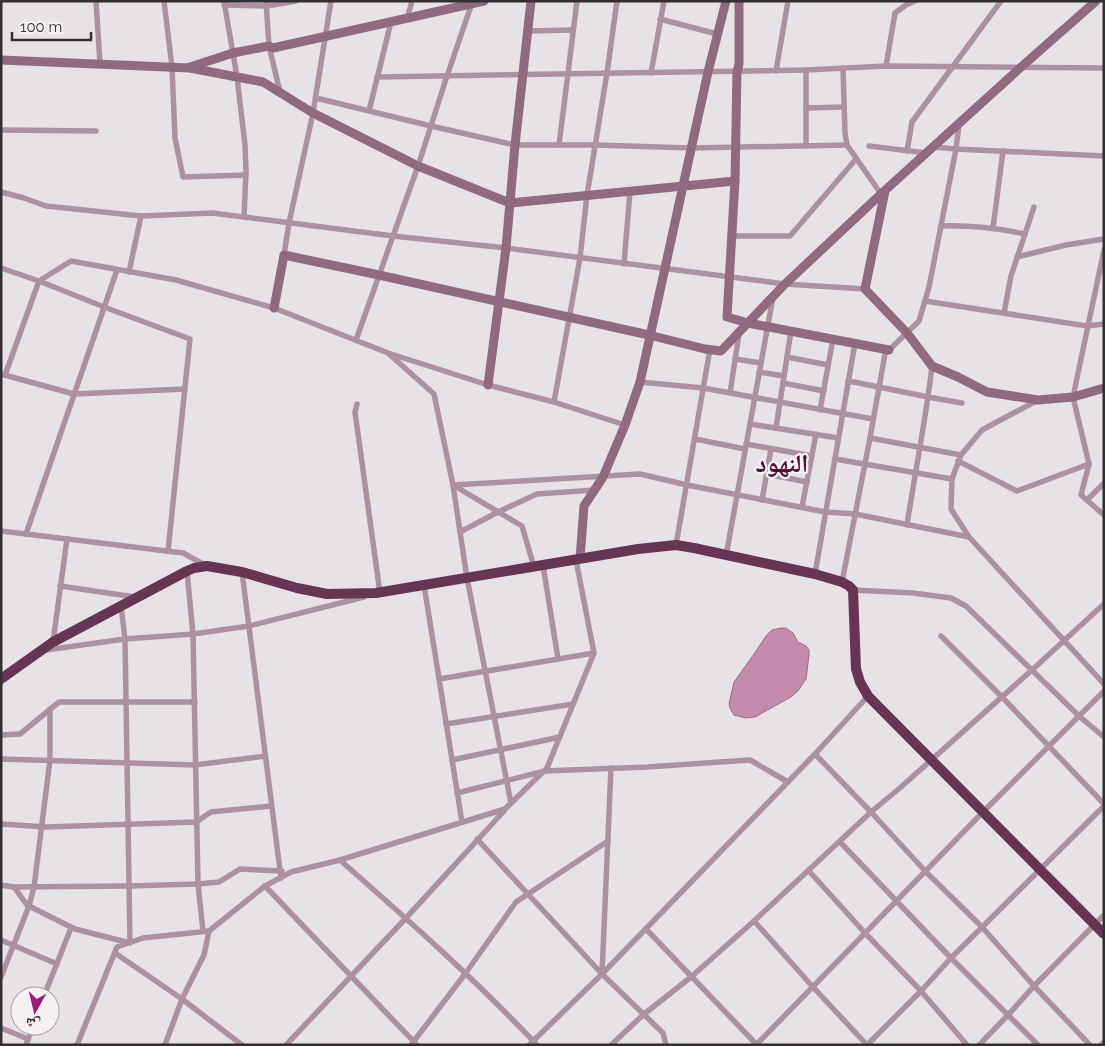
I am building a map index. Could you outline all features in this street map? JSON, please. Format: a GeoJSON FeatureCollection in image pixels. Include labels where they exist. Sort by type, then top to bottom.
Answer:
{"type":"FeatureCollection","features":[{"type":"Feature","properties":{"kind":"highway"},"geometry":{"type":"LineString","coordinates":[[1,679],[53,642],[187,571],[207,566],[242,572],[297,588],[327,594],[378,593],[638,548],[676,545],[814,574],[842,582],[853,590],[856,669],[860,682],[868,696],[1104,934]]}},
{"type":"Feature","properties":{"kind":"street"},"geometry":{"type":"LineString","coordinates":[[96,1],[100,63]]}},
{"type":"Feature","properties":{"kind":"street"},"geometry":{"type":"LineString","coordinates":[[164,1],[172,67],[175,138],[183,177],[246,175]]}},
{"type":"Feature","properties":{"kind":"street"},"geometry":{"type":"LineString","coordinates":[[244,217],[245,145],[237,77],[224,3],[266,4],[296,1]]}},
{"type":"Feature","properties":{"kind":"street"},"geometry":{"type":"LineString","coordinates":[[274,308],[289,223],[314,113],[331,1]]}},
{"type":"Feature","properties":{"kind":"street"},"geometry":{"type":"LineString","coordinates":[[408,19],[412,1]]}},
{"type":"Feature","properties":{"kind":"street"},"geometry":{"type":"LineString","coordinates":[[190,68],[233,53],[269,46],[273,48],[484,1]]}},
{"type":"Feature","properties":{"kind":"street"},"geometry":{"type":"LineString","coordinates":[[488,385],[506,248],[531,1]]}},
{"type":"Feature","properties":{"kind":"street"},"geometry":{"type":"LineString","coordinates":[[559,145],[577,1]]}},
{"type":"Feature","properties":{"kind":"street"},"geometry":{"type":"LineString","coordinates":[[554,402],[580,258],[587,195],[617,1]]}},
{"type":"Feature","properties":{"kind":"street"},"geometry":{"type":"LineString","coordinates":[[651,73],[664,1]]}},
{"type":"Feature","properties":{"kind":"street"},"geometry":{"type":"LineString","coordinates":[[286,1045],[406,918],[505,809],[547,768],[594,653],[578,559],[584,506],[603,477],[626,425],[640,382],[708,72],[726,1]]}},
{"type":"Feature","properties":{"kind":"street"},"geometry":{"type":"LineString","coordinates":[[739,1],[735,181],[727,317],[767,327],[889,350]]}},
{"type":"Feature","properties":{"kind":"street"},"geometry":{"type":"LineString","coordinates":[[776,71],[788,1]]}},
{"type":"Feature","properties":{"kind":"street"},"geometry":{"type":"LineString","coordinates":[[886,66],[895,13],[906,4],[915,1]]}},
{"type":"Feature","properties":{"kind":"street"},"geometry":{"type":"LineString","coordinates":[[907,152],[912,122],[1001,1]]}},
{"type":"Feature","properties":{"kind":"street"},"geometry":{"type":"LineString","coordinates":[[284,256],[379,275],[721,351],[785,284],[1020,68],[1096,1]]}},
{"type":"Feature","properties":{"kind":"street"},"geometry":{"type":"LineString","coordinates":[[356,340],[418,166],[472,3]]}},
{"type":"Feature","properties":{"kind":"street"},"geometry":{"type":"LineString","coordinates":[[266,4],[269,46],[280,92]]}},
{"type":"Feature","properties":{"kind":"street"},"geometry":{"type":"LineString","coordinates":[[660,19],[717,34]]}},
{"type":"Feature","properties":{"kind":"street"},"geometry":{"type":"LineString","coordinates":[[369,111],[391,22]]}},
{"type":"Feature","properties":{"kind":"street"},"geometry":{"type":"LineString","coordinates":[[528,31],[573,30]]}},
{"type":"Feature","properties":{"kind":"street"},"geometry":{"type":"LineString","coordinates":[[1,60],[190,68],[263,82],[314,113],[418,166],[510,203],[735,181]]}},
{"type":"Feature","properties":{"kind":"street"},"geometry":{"type":"LineString","coordinates":[[377,77],[737,72],[886,66],[1104,68]]}},
{"type":"Feature","properties":{"kind":"street"},"geometry":{"type":"LineString","coordinates":[[843,68],[847,145],[883,193],[865,289]]}},
{"type":"Feature","properties":{"kind":"street"},"geometry":{"type":"LineString","coordinates":[[806,70],[806,146]]}},
{"type":"Feature","properties":{"kind":"street"},"geometry":{"type":"LineString","coordinates":[[316,98],[515,145],[692,148],[847,145]]}},
{"type":"Feature","properties":{"kind":"street"},"geometry":{"type":"LineString","coordinates":[[806,108],[844,107]]}},
{"type":"Feature","properties":{"kind":"street"},"geometry":{"type":"LineString","coordinates":[[842,582],[885,354],[919,321],[929,286],[941,226],[956,149],[958,125]]}},
{"type":"Feature","properties":{"kind":"street"},"geometry":{"type":"LineString","coordinates":[[1,130],[96,131]]}},
{"type":"Feature","properties":{"kind":"street"},"geometry":{"type":"LineString","coordinates":[[869,146],[907,152],[956,149],[1104,156]]}},
{"type":"Feature","properties":{"kind":"street"},"geometry":{"type":"LineString","coordinates":[[993,228],[1003,151]]}},
{"type":"Feature","properties":{"kind":"street"},"geometry":{"type":"LineString","coordinates":[[732,236],[790,236],[856,159]]}},
{"type":"Feature","properties":{"kind":"street"},"geometry":{"type":"LineString","coordinates":[[624,264],[630,191]]}},
{"type":"Feature","properties":{"kind":"street"},"geometry":{"type":"LineString","coordinates":[[1,192],[46,206],[141,216],[212,213],[785,284],[865,289],[907,333],[932,366],[986,392],[1038,400],[1073,397],[1104,388]]}},
{"type":"Feature","properties":{"kind":"street"},"geometry":{"type":"LineString","coordinates":[[1004,313],[1017,256],[1034,207]]}},
{"type":"Feature","properties":{"kind":"street"},"geometry":{"type":"LineString","coordinates":[[129,272],[141,216]]}},
{"type":"Feature","properties":{"kind":"street"},"geometry":{"type":"LineString","coordinates":[[941,226],[993,228],[1025,234]]}},
{"type":"Feature","properties":{"kind":"street"},"geometry":{"type":"LineString","coordinates":[[1017,256],[1104,239]]}},
{"type":"Feature","properties":{"kind":"street"},"geometry":{"type":"LineString","coordinates":[[1104,250],[1073,397],[1089,464],[1081,495],[1104,515]]}},
{"type":"Feature","properties":{"kind":"street"},"geometry":{"type":"LineString","coordinates":[[185,388],[74,394],[3,375],[39,281],[71,261],[176,280],[274,308],[388,352],[488,385],[554,402],[626,425]]}},
{"type":"Feature","properties":{"kind":"street"},"geometry":{"type":"LineString","coordinates":[[1,268],[190,339],[168,551]]}},
{"type":"Feature","properties":{"kind":"street"},"geometry":{"type":"LineString","coordinates":[[26,534],[117,270]]}},
{"type":"Feature","properties":{"kind":"street"},"geometry":{"type":"LineString","coordinates":[[726,556],[773,296]]}},
{"type":"Feature","properties":{"kind":"street"},"geometry":{"type":"LineString","coordinates":[[925,300],[1087,326],[1104,324]]}},
{"type":"Feature","properties":{"kind":"street"},"geometry":{"type":"LineString","coordinates":[[776,428],[792,331]]}},
{"type":"Feature","properties":{"kind":"street"},"geometry":{"type":"LineString","coordinates":[[730,393],[740,332]]}},
{"type":"Feature","properties":{"kind":"street"},"geometry":{"type":"LineString","coordinates":[[820,410],[833,339]]}},
{"type":"Feature","properties":{"kind":"street"},"geometry":{"type":"LineString","coordinates":[[814,574],[855,343]]}},
{"type":"Feature","properties":{"kind":"street"},"geometry":{"type":"LineString","coordinates":[[676,545],[710,350]]}},
{"type":"Feature","properties":{"kind":"street"},"geometry":{"type":"LineString","coordinates":[[388,352],[434,394],[453,485],[467,578],[511,803]]}},
{"type":"Feature","properties":{"kind":"street"},"geometry":{"type":"LineString","coordinates":[[787,357],[828,365]]}},
{"type":"Feature","properties":{"kind":"street"},"geometry":{"type":"LineString","coordinates":[[735,359],[761,363]]}},
{"type":"Feature","properties":{"kind":"street"},"geometry":{"type":"LineString","coordinates":[[907,525],[929,398],[932,366]]}},
{"type":"Feature","properties":{"kind":"street"},"geometry":{"type":"LineString","coordinates":[[759,372],[824,391]]}},
{"type":"Feature","properties":{"kind":"street"},"geometry":{"type":"LineString","coordinates":[[848,381],[929,398],[962,402]]}},
{"type":"Feature","properties":{"kind":"street"},"geometry":{"type":"LineString","coordinates":[[640,382],[703,388],[873,420]]}},
{"type":"Feature","properties":{"kind":"street"},"geometry":{"type":"LineString","coordinates":[[1038,400],[982,430],[960,458],[952,479],[951,509],[969,537],[1104,684]]}},
{"type":"Feature","properties":{"kind":"street"},"geometry":{"type":"LineString","coordinates":[[41,651],[125,639],[193,634],[248,626],[378,593],[355,412],[357,404]]}},
{"type":"Feature","properties":{"kind":"street"},"geometry":{"type":"LineString","coordinates":[[750,424],[838,438]]}},
{"type":"Feature","properties":{"kind":"street"},"geometry":{"type":"LineString","coordinates":[[802,507],[816,434]]}},
{"type":"Feature","properties":{"kind":"street"},"geometry":{"type":"LineString","coordinates":[[870,438],[960,458],[1018,491],[1089,464]]}},
{"type":"Feature","properties":{"kind":"street"},"geometry":{"type":"LineString","coordinates":[[695,440],[746,447],[771,448],[812,456]]}},
{"type":"Feature","properties":{"kind":"street"},"geometry":{"type":"LineString","coordinates":[[762,500],[771,448]]}},
{"type":"Feature","properties":{"kind":"street"},"geometry":{"type":"LineString","coordinates":[[835,459],[952,479]]}},
{"type":"Feature","properties":{"kind":"street"},"geometry":{"type":"LineString","coordinates":[[453,485],[640,474],[762,500],[825,512],[856,514],[969,537]]}},
{"type":"Feature","properties":{"kind":"street"},"geometry":{"type":"LineString","coordinates":[[767,474],[807,482]]}},
{"type":"Feature","properties":{"kind":"street"},"geometry":{"type":"LineString","coordinates":[[1087,500],[1104,483]]}},
{"type":"Feature","properties":{"kind":"street"},"geometry":{"type":"LineString","coordinates":[[453,485],[522,526],[539,566],[558,658]]}},
{"type":"Feature","properties":{"kind":"street"},"geometry":{"type":"LineString","coordinates":[[460,532],[536,494],[595,490]]}},
{"type":"Feature","properties":{"kind":"street"},"geometry":{"type":"LineString","coordinates":[[1,531],[183,553],[207,566]]}},
{"type":"Feature","properties":{"kind":"street"},"geometry":{"type":"LineString","coordinates":[[53,642],[66,539]]}},
{"type":"Feature","properties":{"kind":"street"},"geometry":{"type":"LineString","coordinates":[[165,1045],[182,999],[204,955],[206,931],[198,884],[193,634],[187,571]]}},
{"type":"Feature","properties":{"kind":"street"},"geometry":{"type":"LineString","coordinates":[[242,572],[280,874]]}},
{"type":"Feature","properties":{"kind":"street"},"geometry":{"type":"LineString","coordinates":[[424,585],[462,822]]}},
{"type":"Feature","properties":{"kind":"street"},"geometry":{"type":"LineString","coordinates":[[60,586],[139,598]]}},
{"type":"Feature","properties":{"kind":"street"},"geometry":{"type":"LineString","coordinates":[[853,590],[913,593],[951,598],[966,606],[1079,716],[1104,736]]}},
{"type":"Feature","properties":{"kind":"street"},"geometry":{"type":"LineString","coordinates":[[611,1045],[643,1014],[691,977],[810,871],[872,812],[1065,641],[1104,604]]}},
{"type":"Feature","properties":{"kind":"street"},"geometry":{"type":"LineString","coordinates":[[121,606],[125,639],[130,943]]}},
{"type":"Feature","properties":{"kind":"street"},"geometry":{"type":"LineString","coordinates":[[754,921],[867,1045],[1104,805],[1002,697],[941,636]]}},
{"type":"Feature","properties":{"kind":"street"},"geometry":{"type":"LineString","coordinates":[[439,679],[594,653]]}},
{"type":"Feature","properties":{"kind":"street"},"geometry":{"type":"LineString","coordinates":[[646,929],[757,1044],[1104,691]]}},
{"type":"Feature","properties":{"kind":"street"},"geometry":{"type":"LineString","coordinates":[[340,860],[406,918],[533,1043],[788,782],[868,696]]}},
{"type":"Feature","properties":{"kind":"street"},"geometry":{"type":"LineString","coordinates":[[1,735],[20,734],[59,702],[194,702]]}},
{"type":"Feature","properties":{"kind":"street"},"geometry":{"type":"LineString","coordinates":[[446,724],[573,704]]}},
{"type":"Feature","properties":{"kind":"street"},"geometry":{"type":"LineString","coordinates":[[1,977],[29,906],[34,887],[50,760],[50,709]]}},
{"type":"Feature","properties":{"kind":"street"},"geometry":{"type":"LineString","coordinates":[[452,760],[560,737]]}},
{"type":"Feature","properties":{"kind":"street"},"geometry":{"type":"LineString","coordinates":[[815,754],[872,812],[926,872],[982,928],[1090,1045]]}},
{"type":"Feature","properties":{"kind":"street"},"geometry":{"type":"LineString","coordinates":[[1,759],[195,765],[265,756]]}},
{"type":"Feature","properties":{"kind":"street"},"geometry":{"type":"LineString","coordinates":[[458,793],[544,771],[750,760],[788,782]]}},
{"type":"Feature","properties":{"kind":"street"},"geometry":{"type":"LineString","coordinates":[[602,974],[611,768]]}},
{"type":"Feature","properties":{"kind":"street"},"geometry":{"type":"LineString","coordinates":[[1,824],[41,827],[196,822],[211,812],[271,806]]}},
{"type":"Feature","properties":{"kind":"street"},"geometry":{"type":"LineString","coordinates":[[1,885],[34,887],[198,884],[219,882],[240,869],[280,874],[340,860],[505,809]]}},
{"type":"Feature","properties":{"kind":"street"},"geometry":{"type":"LineString","coordinates":[[478,839],[602,974],[663,1033],[666,1045]]}},
{"type":"Feature","properties":{"kind":"street"},"geometry":{"type":"LineString","coordinates":[[265,886],[414,1044],[516,902],[608,841]]}},
{"type":"Feature","properties":{"kind":"street"},"geometry":{"type":"LineString","coordinates":[[840,842],[951,958],[1038,1045]]}},
{"type":"Feature","properties":{"kind":"street"},"geometry":{"type":"LineString","coordinates":[[810,871],[865,933],[921,991],[967,1045]]}},
{"type":"Feature","properties":{"kind":"street"},"geometry":{"type":"LineString","coordinates":[[77,1045],[117,947],[143,938],[206,931],[280,874]]}},
{"type":"Feature","properties":{"kind":"street"},"geometry":{"type":"LineString","coordinates":[[14,887],[29,906],[75,930],[130,943]]}},
{"type":"Feature","properties":{"kind":"street"},"geometry":{"type":"LineString","coordinates":[[979,1045],[1104,915]]}},
{"type":"Feature","properties":{"kind":"street"},"geometry":{"type":"LineString","coordinates":[[48,986],[71,928]]}},
{"type":"Feature","properties":{"kind":"street"},"geometry":{"type":"LineString","coordinates":[[1,940],[57,964]]}},
{"type":"Feature","properties":{"kind":"street"},"geometry":{"type":"LineString","coordinates":[[115,953],[182,999],[242,1045]]}},
{"type":"Feature","properties":{"kind":"street"},"geometry":{"type":"LineString","coordinates":[[1,1028],[27,1042]]}},
{"type":"Feature","properties":{"kind":"street"},"geometry":{"type":"LineString","coordinates":[[1101,1045],[1104,1042]]}},
{"type":"Feature","properties":{"kind":"shaded area"},"geometry":{"type":"Polygon","coordinates":[[[786,628],[793,633],[798,642],[809,650],[806,679],[798,691],[791,697],[755,717],[746,718],[734,715],[729,704],[734,682],[766,636],[772,630],[786,628]]]}},
{"type":"Feature","properties":{"kind":"district","name":"النهود"},"geometry":{"type":"Point","coordinates":[782,463]}}]}
